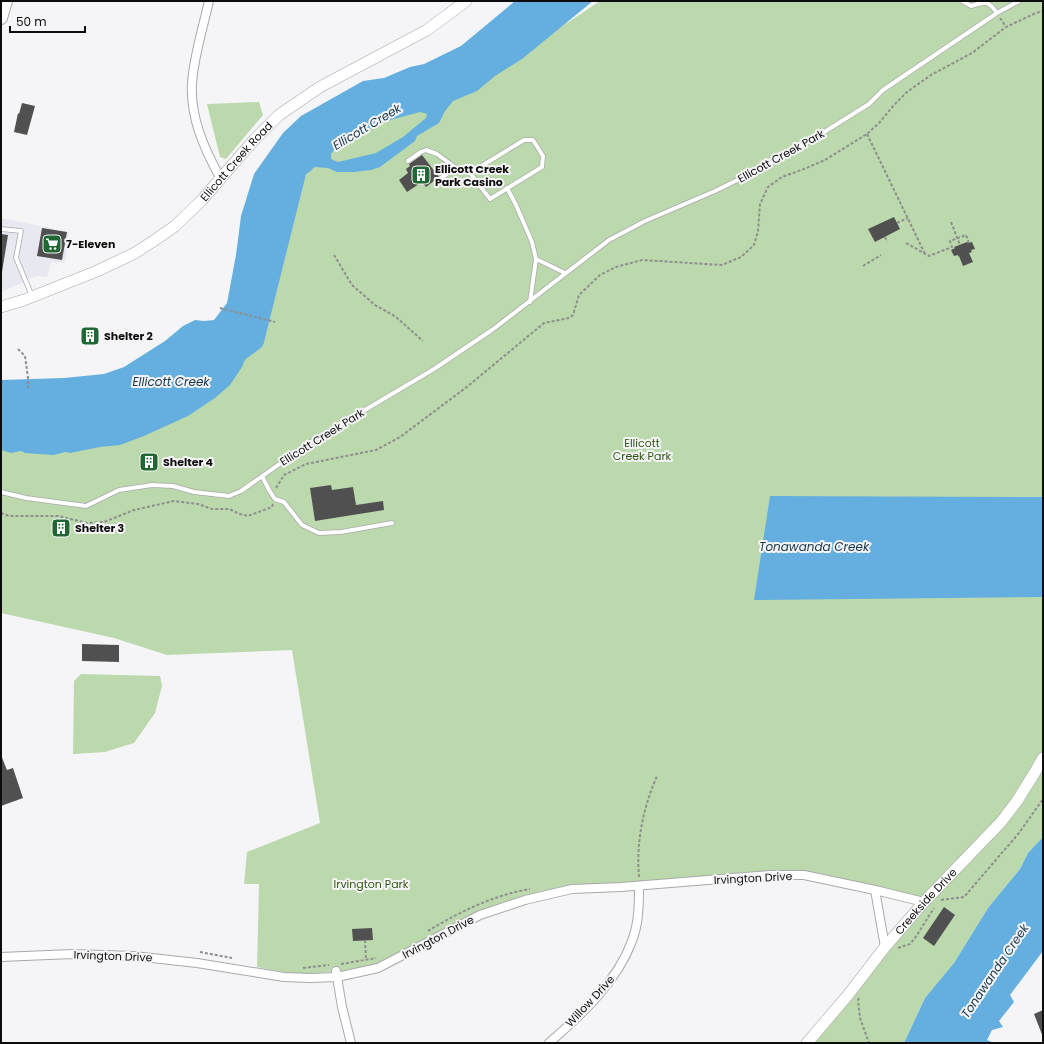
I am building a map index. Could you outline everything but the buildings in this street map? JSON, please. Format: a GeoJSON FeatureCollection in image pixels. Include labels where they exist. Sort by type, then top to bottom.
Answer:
{"type":"FeatureCollection","features":[{"type":"Feature","properties":{"kind":"main road"},"geometry":{"type":"LineString","coordinates":[[1,18],[4,3]]}},
{"type":"Feature","properties":{"kind":"street"},"geometry":{"type":"LineString","coordinates":[[209,1],[194,66],[192,101],[200,136],[209,158],[221,179]]}},
{"type":"Feature","properties":{"kind":"street","name":"Ellicott Creek Road"},"geometry":{"type":"LineString","coordinates":[[1,307],[32,297],[97,272],[135,253],[175,226],[202,200],[254,140],[279,115],[320,87],[427,30],[466,1]]}},
{"type":"Feature","properties":{"kind":"street","name":"Creekside Drive"},"geometry":{"type":"LineString","coordinates":[[806,1043],[890,950],[924,902],[1001,822],[1017,801],[1036,772],[1043,758]]}},
{"type":"Feature","properties":{"kind":"street","name":"Irvington Drive"},"geometry":{"type":"LineString","coordinates":[[1,957],[72,954],[134,956],[197,963],[284,977],[310,978],[378,968],[480,914],[525,900],[572,889],[639,886],[771,875],[804,875],[924,902]]}},
{"type":"Feature","properties":{"kind":"street","name":"Willow Drive"},"geometry":{"type":"LineString","coordinates":[[549,1043],[582,1012],[604,988],[626,957],[633,939],[637,921],[639,886]]}},
{"type":"Feature","properties":{"kind":"street"},"geometry":{"type":"LineString","coordinates":[[875,890],[890,950]]}},
{"type":"Feature","properties":{"kind":"street"},"geometry":{"type":"LineString","coordinates":[[337,974],[342,1007],[351,1043]]}},
{"type":"Feature","properties":{"kind":"lane"},"geometry":{"type":"LineString","coordinates":[[962,1],[971,6],[985,2],[992,5],[997,13]]}},
{"type":"Feature","properties":{"kind":"lane","name":"Ellicott Creek Park"},"geometry":{"type":"LineString","coordinates":[[1,492],[26,498],[86,506],[119,490],[152,485],[173,486],[194,492],[229,496],[241,491],[311,442],[434,369],[492,330],[609,240],[645,221],[715,191],[767,165],[821,134],[869,104],[883,90],[997,13],[1019,1]]}},
{"type":"Feature","properties":{"kind":"lane"},"geometry":{"type":"LineString","coordinates":[[408,160],[426,150],[437,154],[456,168],[470,173],[490,199],[542,167],[543,156],[533,140],[524,140],[470,173]]}},
{"type":"Feature","properties":{"kind":"lane"},"geometry":{"type":"LineString","coordinates":[[441,178],[456,168]]}},
{"type":"Feature","properties":{"kind":"lane"},"geometry":{"type":"LineString","coordinates":[[507,188],[522,217],[532,242],[536,259],[530,302]]}},
{"type":"Feature","properties":{"kind":"lane"},"geometry":{"type":"LineString","coordinates":[[1,229],[20,231],[16,258],[32,297]]}},
{"type":"Feature","properties":{"kind":"lane"},"geometry":{"type":"LineString","coordinates":[[536,259],[565,273]]}},
{"type":"Feature","properties":{"kind":"lane"},"geometry":{"type":"LineString","coordinates":[[262,476],[275,499],[284,502],[302,525],[319,533],[342,532],[392,522]]}},
{"type":"Feature","properties":{"kind":"path"},"geometry":{"type":"LineString","coordinates":[[1,513],[9,516],[58,516],[87,523],[104,522],[134,510],[174,500],[198,504],[212,509],[228,509],[248,516],[272,507],[277,487],[284,475],[306,464],[376,450],[400,437],[468,386],[544,323],[569,318],[572,315],[579,295],[600,275],[616,267],[642,260],[722,265],[741,257],[754,245],[758,231],[760,204],[768,187],[782,177],[825,160],[867,134],[907,92],[931,75],[972,53],[1006,27],[1043,11]]}},
{"type":"Feature","properties":{"kind":"path"},"geometry":{"type":"LineString","coordinates":[[997,13],[1006,27]]}},
{"type":"Feature","properties":{"kind":"path"},"geometry":{"type":"LineString","coordinates":[[867,134],[925,254]]}},
{"type":"Feature","properties":{"kind":"path"},"geometry":{"type":"LineString","coordinates":[[897,223],[908,218]]}},
{"type":"Feature","properties":{"kind":"path"},"geometry":{"type":"LineString","coordinates":[[951,222],[960,245]]}},
{"type":"Feature","properties":{"kind":"path"},"geometry":{"type":"LineString","coordinates":[[906,243],[929,256],[952,248],[950,241],[957,237],[966,235],[969,243]]}},
{"type":"Feature","properties":{"kind":"path"},"geometry":{"type":"LineString","coordinates":[[885,237],[887,242]]}},
{"type":"Feature","properties":{"kind":"path"},"geometry":{"type":"LineString","coordinates":[[334,255],[352,285],[375,305],[396,317],[423,341]]}},
{"type":"Feature","properties":{"kind":"path"},"geometry":{"type":"LineString","coordinates":[[863,266],[881,255]]}},
{"type":"Feature","properties":{"kind":"path"},"geometry":{"type":"LineString","coordinates":[[220,308],[275,322]]}},
{"type":"Feature","properties":{"kind":"path"},"geometry":{"type":"LineString","coordinates":[[18,349],[25,356],[28,388]]}},
{"type":"Feature","properties":{"kind":"path"},"geometry":{"type":"LineString","coordinates":[[639,886],[638,845],[642,819],[657,776]]}},
{"type":"Feature","properties":{"kind":"path"},"geometry":{"type":"LineString","coordinates":[[938,900],[964,897],[1019,833],[1043,799]]}},
{"type":"Feature","properties":{"kind":"path"},"geometry":{"type":"LineString","coordinates":[[890,950],[910,944],[935,906]]}},
{"type":"Feature","properties":{"kind":"path"},"geometry":{"type":"LineString","coordinates":[[365,940],[366,960]]}},
{"type":"Feature","properties":{"kind":"path"},"geometry":{"type":"LineString","coordinates":[[860,995],[858,1000],[860,1018],[869,1043]]}},
{"type":"Feature","properties":{"kind":"shaded area"},"geometry":{"type":"Polygon","coordinates":[[[1,218],[69,232],[65,263],[51,262],[47,277],[37,276],[1,292],[1,218]]]}},
{"type":"Feature","properties":{"kind":"green space","name":"Ellicott Creek Park"},"geometry":{"type":"Polygon","coordinates":[[[600,1],[1043,1],[1043,837],[1028,853],[1020,869],[988,908],[954,963],[925,998],[904,1043],[805,1043],[924,902],[804,875],[572,889],[480,915],[397,959],[337,977],[337,971],[319,973],[289,973],[257,967],[259,884],[244,884],[247,852],[320,823],[292,650],[167,655],[114,638],[1,613],[1,413],[151,418],[255,341],[298,169],[417,96],[528,49],[600,1]]]}},
{"type":"Feature","properties":{"kind":"green space"},"geometry":{"type":"Polygon","coordinates":[[[259,102],[263,115],[226,159],[220,157],[207,104],[259,102]]]}},
{"type":"Feature","properties":{"kind":"green space"},"geometry":{"type":"Polygon","coordinates":[[[81,674],[160,676],[162,686],[155,713],[134,743],[105,752],[73,754],[74,681],[81,674]]]}},
{"type":"Feature","properties":{"kind":"water","name":"Ellicott Creek"},"geometry":{"type":"Polygon","coordinates":[[[515,1],[593,1],[522,59],[495,76],[477,91],[453,101],[445,111],[439,123],[417,136],[415,141],[380,167],[371,170],[354,172],[337,172],[328,168],[315,167],[307,171],[290,189],[281,207],[275,242],[279,251],[271,288],[242,367],[230,385],[215,398],[188,416],[120,445],[70,453],[65,452],[54,455],[25,453],[21,451],[11,453],[1,450],[1,380],[64,378],[104,374],[124,367],[165,341],[183,326],[195,320],[214,320],[227,303],[236,255],[241,216],[254,174],[283,133],[301,116],[363,81],[384,78],[410,67],[424,64],[461,46],[515,1]],[[420,112],[383,122],[339,144],[331,154],[331,159],[338,162],[376,153],[403,137],[426,118],[427,114],[420,112]]]}},
{"type":"Feature","properties":{"kind":"water","name":"Tonawanda Creek"},"geometry":{"type":"Polygon","coordinates":[[[770,496],[1043,497],[1043,597],[754,600],[770,496]]]}},
{"type":"Feature","properties":{"kind":"water"},"geometry":{"type":"Polygon","coordinates":[[[1043,837],[1043,951],[1010,995],[1014,1002],[999,1021],[1003,1027],[992,1030],[987,1040],[994,1043],[904,1043],[925,998],[954,963],[988,908],[1020,869],[1028,853],[1043,837]]]}},
{"type":"Feature","properties":{"kind":"waterway","name":"Ellicott Creek"},"geometry":{"type":"LineString","coordinates":[[232,358],[255,341],[298,169],[305,164]]}},
{"type":"Feature","properties":{"kind":"place","name":"Ellicott Creek Park Casino"},"geometry":{"type":"Point","coordinates":[421,175]}},
{"type":"Feature","properties":{"kind":"place","name":"7-Eleven"},"geometry":{"type":"Point","coordinates":[52,244]}},
{"type":"Feature","properties":{"kind":"place","name":"Shelter 2"},"geometry":{"type":"Point","coordinates":[90,336]}},
{"type":"Feature","properties":{"kind":"place","name":"Shelter 4"},"geometry":{"type":"Point","coordinates":[149,462]}},
{"type":"Feature","properties":{"kind":"place","name":"Shelter 3"},"geometry":{"type":"Point","coordinates":[61,528]}},
{"type":"Feature","properties":{"kind":"park label","name":"Irvington Park"},"geometry":{"type":"Point","coordinates":[371,884]}}]}
